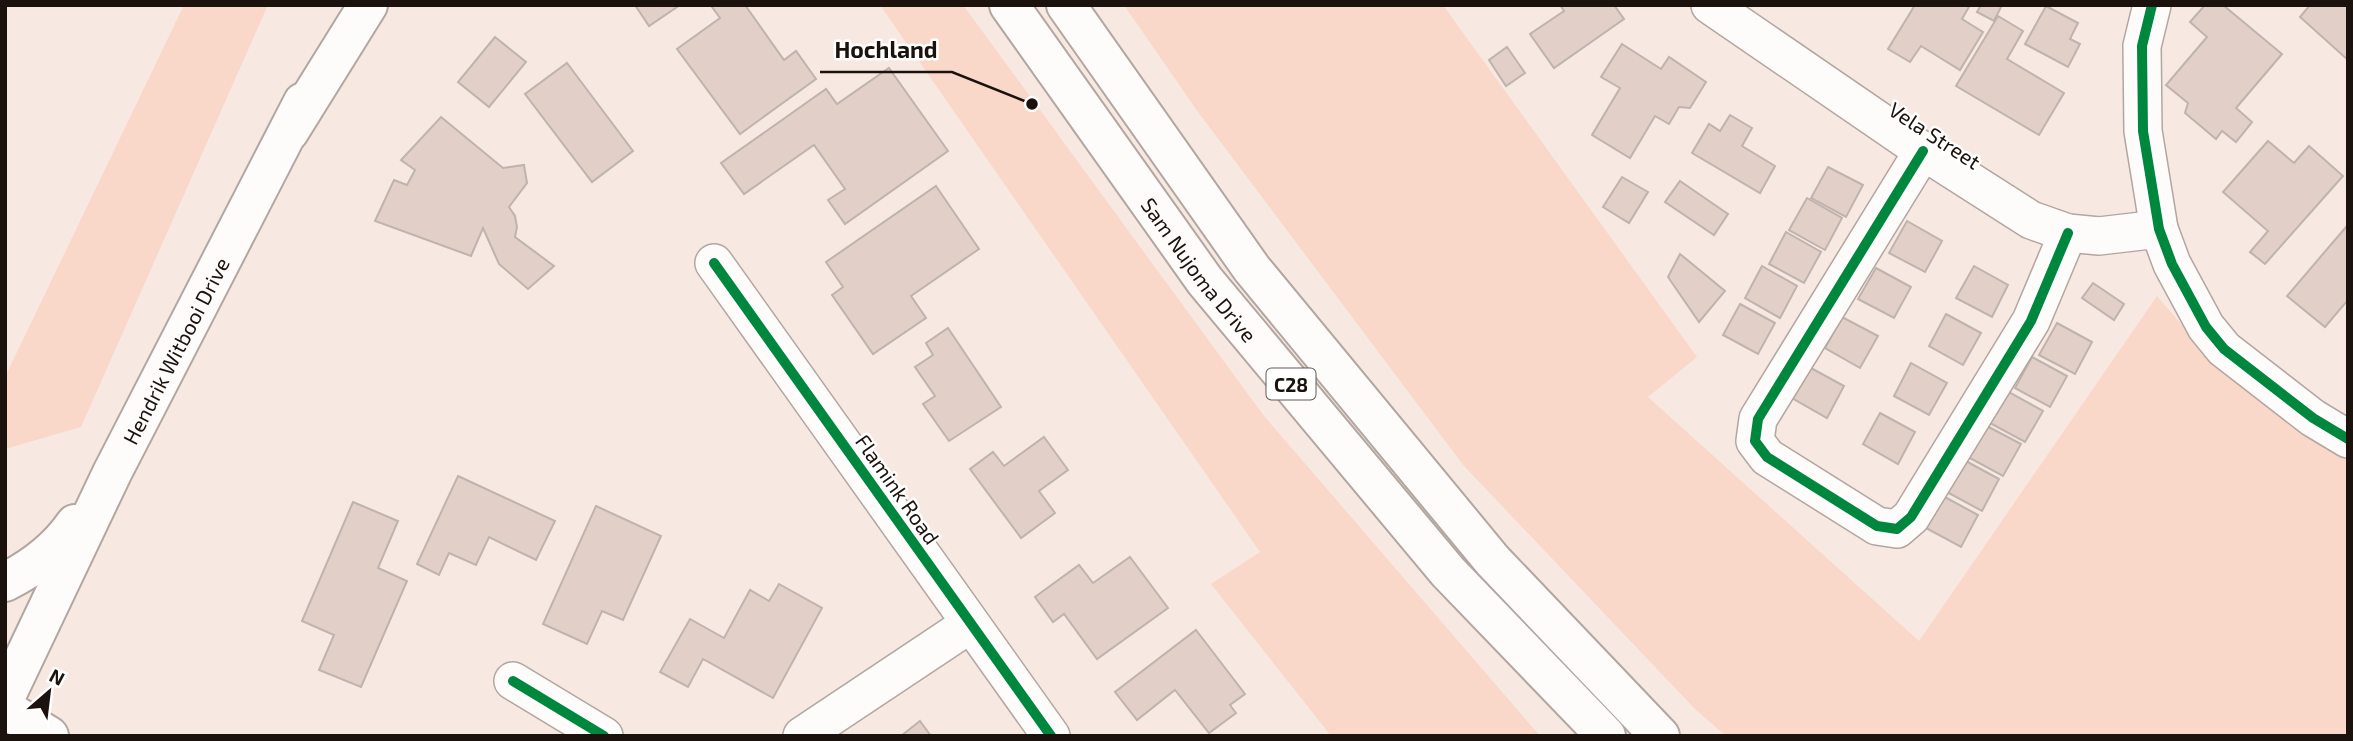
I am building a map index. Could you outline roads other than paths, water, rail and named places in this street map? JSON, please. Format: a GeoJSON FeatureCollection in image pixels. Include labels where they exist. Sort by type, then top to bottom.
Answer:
{"type":"FeatureCollection","features":[{"type":"Feature","properties":{"kind":"main road","name":"Hendrik Witbooi Drive"},"geometry":{"type":"LineString","coordinates":[[5,698],[112,473],[289,132],[347,5]]}},
{"type":"Feature","properties":{"kind":"main road"},"geometry":{"type":"LineString","coordinates":[[289,132],[368,5]]}},
{"type":"Feature","properties":{"kind":"main road","name":"Sam Nujoma Drive"},"geometry":{"type":"LineString","coordinates":[[1009,5],[1214,291],[1448,572],[1606,736]]}},
{"type":"Feature","properties":{"kind":"main road","name":"Sam Nujoma Drive"},"geometry":{"type":"LineString","coordinates":[[1066,5],[1252,269],[1493,561],[1660,736]]}},
{"type":"Feature","properties":{"kind":"main road"},"geometry":{"type":"LineString","coordinates":[[5,582],[34,567],[67,535],[112,473]]}},
{"type":"Feature","properties":{"kind":"main road"},"geometry":{"type":"LineString","coordinates":[[5,709],[49,736]]}},
{"type":"Feature","properties":{"kind":"street","name":"Vela Street"},"geometry":{"type":"LineString","coordinates":[[1710,5],[1923,151],[2031,220],[2068,233],[2099,236],[2160,229]]}},
{"type":"Feature","properties":{"kind":"street"},"geometry":{"type":"LineString","coordinates":[[2152,5],[2142,46],[2143,131],[2160,229],[2172,264],[2207,327],[2224,349],[2314,418],[2348,439]]}},
{"type":"Feature","properties":{"kind":"street"},"geometry":{"type":"LineString","coordinates":[[1923,151],[1758,419],[1755,441],[1767,457],[1877,526],[1898,528],[1911,517],[2031,321],[2068,233]]}},
{"type":"Feature","properties":{"kind":"street","name":"Flamink Road"},"geometry":{"type":"LineString","coordinates":[[714,263],[1051,736]]}},
{"type":"Feature","properties":{"kind":"street"},"geometry":{"type":"LineString","coordinates":[[802,736],[970,624]]}},
{"type":"Feature","properties":{"kind":"street"},"geometry":{"type":"LineString","coordinates":[[513,681],[604,736]]}},
{"type":"Feature","properties":{"kind":"place","name":"Hochland"},"geometry":{"type":"Point","coordinates":[1032,104]}}]}
